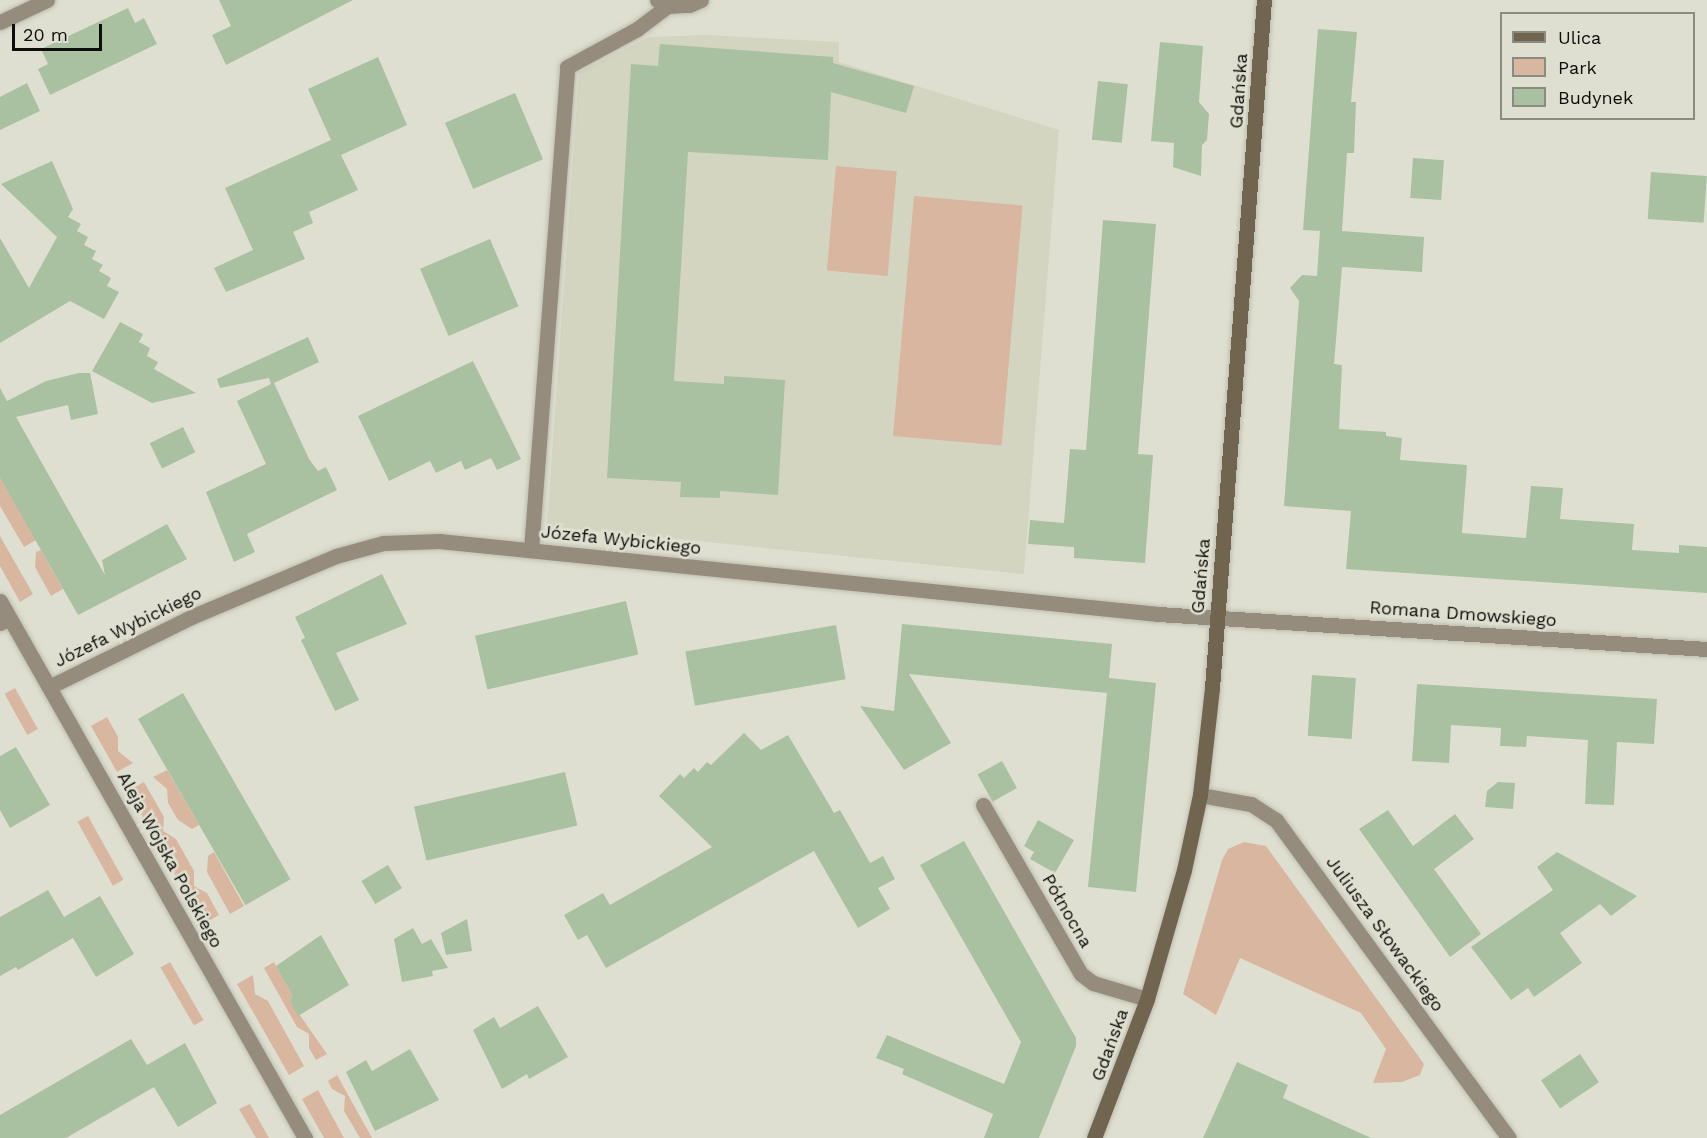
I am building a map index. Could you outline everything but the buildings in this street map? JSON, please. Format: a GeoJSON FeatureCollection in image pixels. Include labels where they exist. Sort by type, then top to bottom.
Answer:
{"type":"FeatureCollection","features":[{"type":"Feature","properties":{"kind":"main road","name":"Gdańska"},"geometry":{"type":"LineString","coordinates":[[1094,1138],[1147,999],[1184,870],[1200,795],[1217,618],[1264,0]]}},
{"type":"Feature","properties":{"kind":"street"},"geometry":{"type":"LineString","coordinates":[[0,22],[47,0]]}},
{"type":"Feature","properties":{"kind":"street"},"geometry":{"type":"LineString","coordinates":[[531,550],[567,67],[637,29],[662,3],[689,6],[700,0]]}},
{"type":"Feature","properties":{"kind":"street","name":"Józefa Wybickiego"},"geometry":{"type":"LineString","coordinates":[[49,687],[221,604],[336,556],[383,543],[439,541],[1217,618]]}},
{"type":"Feature","properties":{"kind":"street","name":"Aleja Wojska Polskiego"},"geometry":{"type":"LineString","coordinates":[[0,601],[5,620],[49,687],[305,1138]]}},
{"type":"Feature","properties":{"kind":"street","name":"Romana Dmowskiego"},"geometry":{"type":"LineString","coordinates":[[1217,618],[1707,649]]}},
{"type":"Feature","properties":{"kind":"street","name":"Juliusza Słowackiego"},"geometry":{"type":"LineString","coordinates":[[1200,795],[1251,804],[1276,820],[1509,1138]]}},
{"type":"Feature","properties":{"kind":"street","name":"Północna"},"geometry":{"type":"LineString","coordinates":[[983,805],[1081,974],[1093,983],[1147,999]]}},
{"type":"Feature","properties":{"kind":"shaded area"},"geometry":{"type":"Polygon","coordinates":[[[706,35],[839,42],[839,62],[1059,130],[1024,574],[547,526],[579,72],[649,37],[706,35]]]}},
{"type":"Feature","properties":{"kind":"green space"},"geometry":{"type":"Polygon","coordinates":[[[836,166],[897,171],[888,276],[827,271],[836,166]]]}},
{"type":"Feature","properties":{"kind":"green space"},"geometry":{"type":"Polygon","coordinates":[[[914,196],[1023,205],[1002,446],[893,436],[914,196]]]}},
{"type":"Feature","properties":{"kind":"green space"},"geometry":{"type":"Polygon","coordinates":[[[0,478],[36,540],[24,547],[0,506],[0,478]]]}},
{"type":"Feature","properties":{"kind":"green space"},"geometry":{"type":"Polygon","coordinates":[[[0,536],[33,594],[20,602],[0,566],[0,536]]]}},
{"type":"Feature","properties":{"kind":"green space"},"geometry":{"type":"Polygon","coordinates":[[[41,550],[63,589],[51,596],[35,567],[36,552],[41,550]]]}},
{"type":"Feature","properties":{"kind":"green space"},"geometry":{"type":"Polygon","coordinates":[[[15,688],[38,729],[27,735],[5,694],[15,688]]]}},
{"type":"Feature","properties":{"kind":"green space"},"geometry":{"type":"Polygon","coordinates":[[[107,717],[118,737],[118,751],[133,763],[117,772],[91,726],[107,717]]]}},
{"type":"Feature","properties":{"kind":"green space"},"geometry":{"type":"Polygon","coordinates":[[[167,770],[199,825],[192,829],[178,820],[168,803],[167,789],[153,777],[167,770]]]}},
{"type":"Feature","properties":{"kind":"green space"},"geometry":{"type":"Polygon","coordinates":[[[144,782],[164,817],[163,831],[176,839],[194,871],[194,886],[207,893],[219,915],[203,924],[128,791],[144,782]]]}},
{"type":"Feature","properties":{"kind":"green space"},"geometry":{"type":"Polygon","coordinates":[[[88,816],[123,880],[113,886],[78,822],[88,816]]]}},
{"type":"Feature","properties":{"kind":"green space"},"geometry":{"type":"Polygon","coordinates":[[[1244,842],[1266,846],[1424,1064],[1420,1075],[1402,1082],[1373,1083],[1386,1049],[1361,1013],[1240,958],[1216,1015],[1183,994],[1222,860],[1228,849],[1244,842]]]}},
{"type":"Feature","properties":{"kind":"green space"},"geometry":{"type":"Polygon","coordinates":[[[214,852],[244,906],[230,914],[207,872],[208,856],[214,852]]]}},
{"type":"Feature","properties":{"kind":"green space"},"geometry":{"type":"Polygon","coordinates":[[[170,962],[204,1020],[194,1026],[160,968],[170,962]]]}},
{"type":"Feature","properties":{"kind":"green space"},"geometry":{"type":"Polygon","coordinates":[[[274,962],[292,995],[290,1001],[327,1054],[316,1060],[309,1048],[309,1034],[297,1027],[264,968],[274,962]]]}},
{"type":"Feature","properties":{"kind":"green space"},"geometry":{"type":"Polygon","coordinates":[[[253,975],[255,994],[268,1001],[304,1066],[289,1075],[237,984],[253,975]]]}},
{"type":"Feature","properties":{"kind":"green space"},"geometry":{"type":"Polygon","coordinates":[[[337,1075],[372,1138],[360,1138],[344,1111],[345,1096],[332,1089],[328,1081],[337,1075]]]}},
{"type":"Feature","properties":{"kind":"green space"},"geometry":{"type":"Polygon","coordinates":[[[318,1090],[344,1138],[324,1138],[302,1099],[318,1090]]]}},
{"type":"Feature","properties":{"kind":"green space"},"geometry":{"type":"Polygon","coordinates":[[[250,1104],[269,1138],[256,1138],[239,1109],[250,1104]]]}}]}
